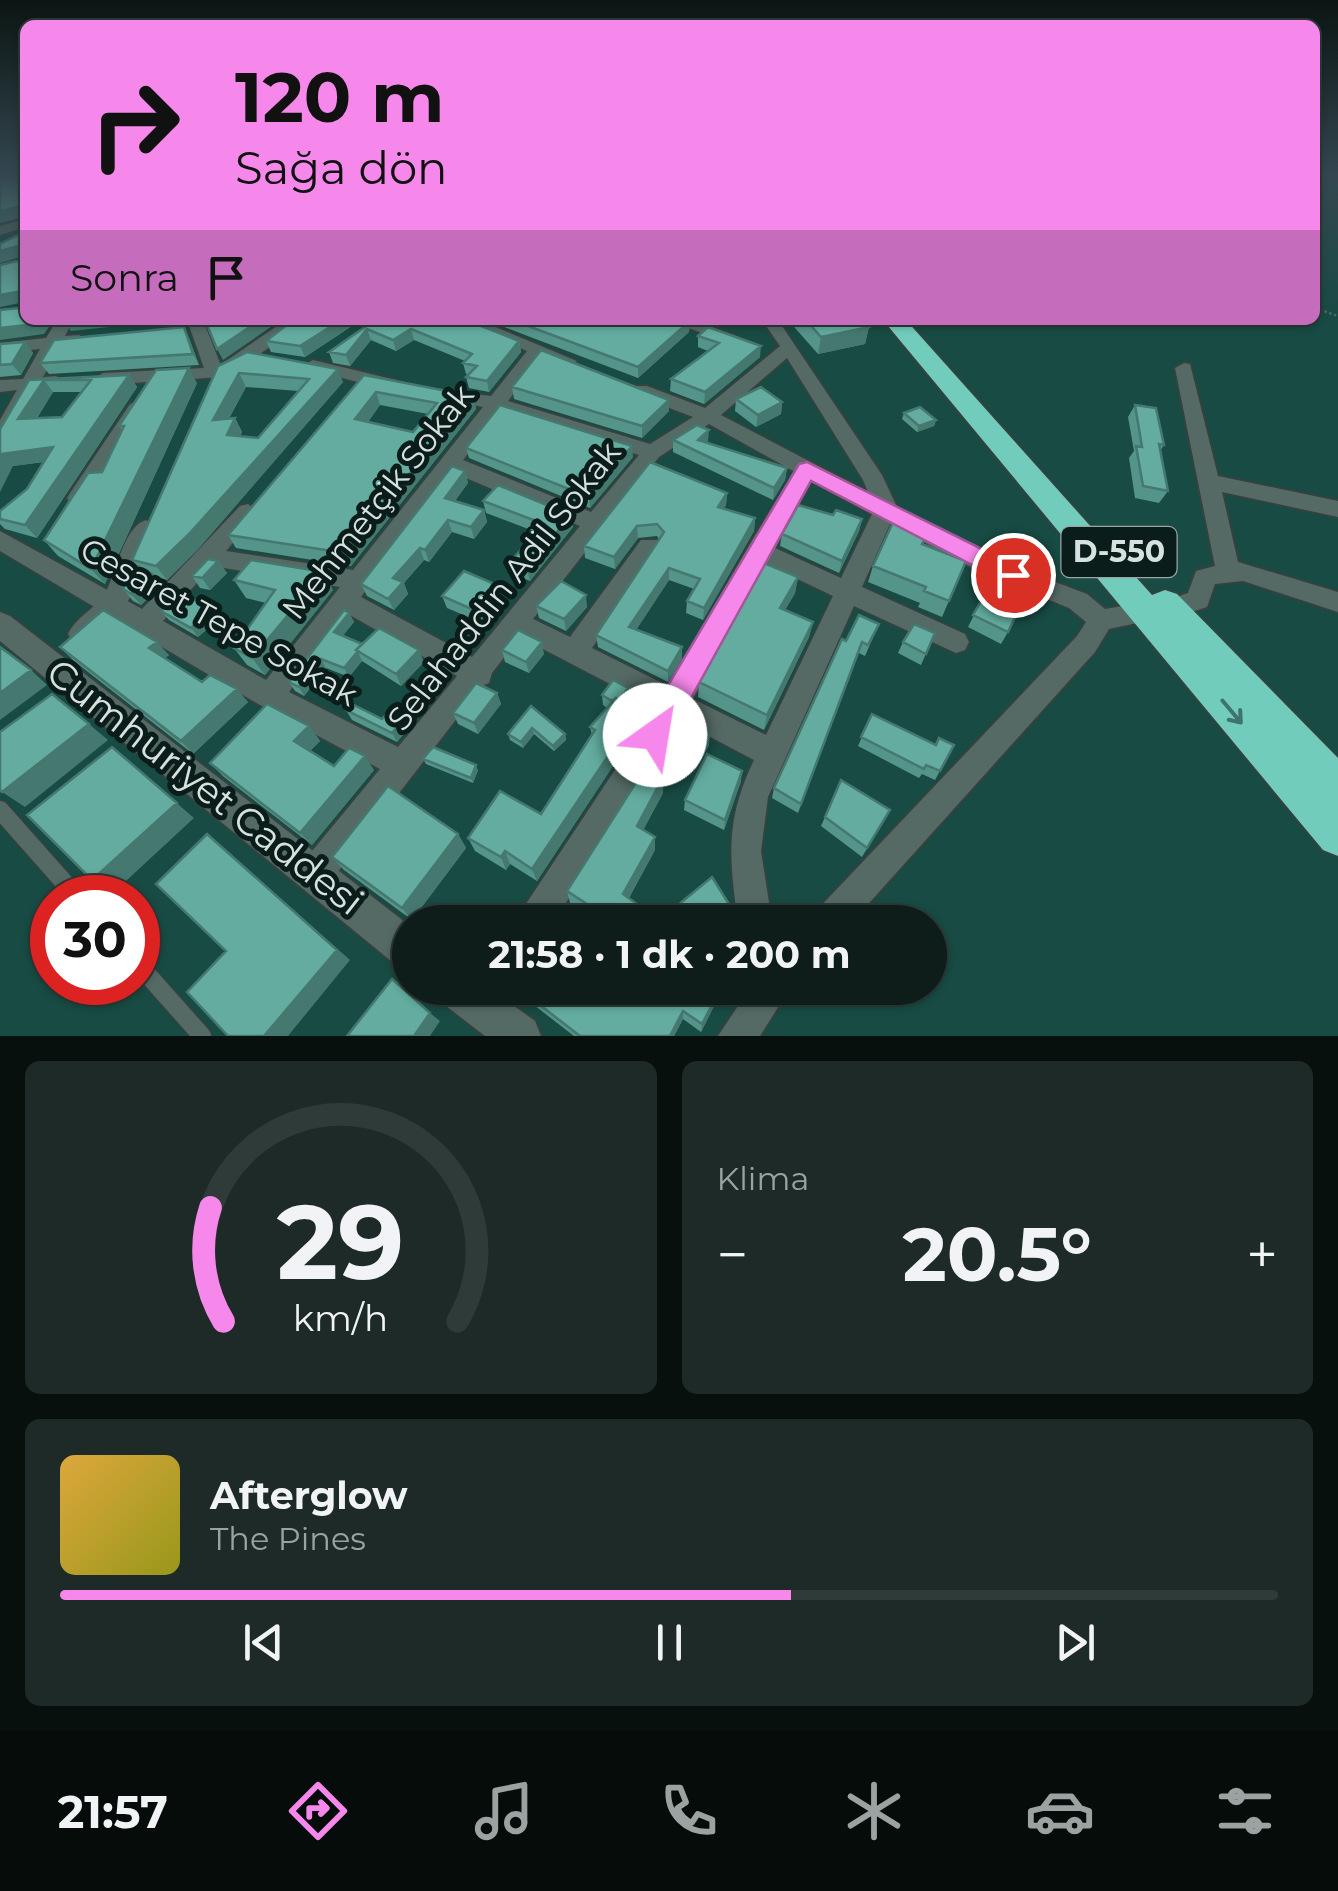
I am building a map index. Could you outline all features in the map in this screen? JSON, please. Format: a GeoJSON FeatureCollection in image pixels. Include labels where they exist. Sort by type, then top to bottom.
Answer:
{"type":"FeatureCollection","features":[{"type":"Feature","properties":{"kind":"highway","name":"D-550"},"geometry":{"type":"LineString","coordinates":[[901,325],[1159,610],[1338,787]]}},
{"type":"Feature","properties":{"kind":"highway","name":"D-550"},"geometry":{"type":"LineString","coordinates":[[1159,610],[1338,835]]}},
{"type":"Feature","properties":{"kind":"main road"},"geometry":{"type":"LineString","coordinates":[[0,251],[13,228]]}},
{"type":"Feature","properties":{"kind":"main road"},"geometry":{"type":"LineString","coordinates":[[212,382],[291,325]]}},
{"type":"Feature","properties":{"kind":"main road"},"geometry":{"type":"LineString","coordinates":[[46,662],[114,604],[153,515]]}},
{"type":"Feature","properties":{"kind":"main road","name":"Cumhuriyet Caddesi"},"geometry":{"type":"LineString","coordinates":[[0,624],[46,662],[204,772],[315,874],[392,936]]}},
{"type":"Feature","properties":{"kind":"main road"},"geometry":{"type":"LineString","coordinates":[[488,1005],[520,1036]]}},
{"type":"Feature","properties":{"kind":"street"},"geometry":{"type":"LineString","coordinates":[[0,438],[62,325]]}},
{"type":"Feature","properties":{"kind":"street"},"geometry":{"type":"LineString","coordinates":[[477,325],[591,370]]}},
{"type":"Feature","properties":{"kind":"street"},"geometry":{"type":"LineString","coordinates":[[694,325],[783,350]]}},
{"type":"Feature","properties":{"kind":"street"},"geometry":{"type":"LineString","coordinates":[[752,905],[746,828],[771,753],[886,508],[874,480],[783,350],[772,325]]}},
{"type":"Feature","properties":{"kind":"street"},"geometry":{"type":"LineString","coordinates":[[0,386],[158,375],[212,382],[190,326]]}},
{"type":"Feature","properties":{"kind":"street"},"geometry":{"type":"LineString","coordinates":[[0,348],[106,337]]}},
{"type":"Feature","properties":{"kind":"street","name":"Mehmetçik Sokak"},"geometry":{"type":"LineString","coordinates":[[250,724],[538,349]]}},
{"type":"Feature","properties":{"kind":"street","name":"Selahaddin Adil Sokak"},"geometry":{"type":"LineString","coordinates":[[315,874],[519,624],[652,452],[708,416],[783,350]]}},
{"type":"Feature","properties":{"kind":"street"},"geometry":{"type":"LineString","coordinates":[[246,355],[304,360],[354,387],[496,402],[652,452]]}},
{"type":"Feature","properties":{"kind":"street"},"geometry":{"type":"LineString","coordinates":[[1184,368],[1228,571]]}},
{"type":"Feature","properties":{"kind":"street"},"geometry":{"type":"LineString","coordinates":[[71,510],[158,375]]}},
{"type":"Feature","properties":{"kind":"street"},"geometry":{"type":"LineString","coordinates":[[626,384],[708,416],[886,508],[984,564],[1078,601],[1101,620]]}},
{"type":"Feature","properties":{"kind":"street"},"geometry":{"type":"LineString","coordinates":[[448,462],[596,523]]}},
{"type":"Feature","properties":{"kind":"street"},"geometry":{"type":"LineString","coordinates":[[545,905],[675,704],[758,550],[807,470]]}},
{"type":"Feature","properties":{"kind":"street"},"geometry":{"type":"LineString","coordinates":[[1211,482],[1338,508]]}},
{"type":"Feature","properties":{"kind":"street"},"geometry":{"type":"LineString","coordinates":[[145,623],[210,557],[260,498]]}},
{"type":"Feature","properties":{"kind":"street","name":"Cesaret Tepe Sokak"},"geometry":{"type":"LineString","coordinates":[[0,540],[44,552],[145,623],[404,765]]}},
{"type":"Feature","properties":{"kind":"street"},"geometry":{"type":"LineString","coordinates":[[572,654],[649,546]]}},
{"type":"Feature","properties":{"kind":"street"},"geometry":{"type":"LineString","coordinates":[[758,550],[956,642]]}},
{"type":"Feature","properties":{"kind":"street"},"geometry":{"type":"LineString","coordinates":[[210,557],[351,590],[479,674]]}},
{"type":"Feature","properties":{"kind":"street"},"geometry":{"type":"LineString","coordinates":[[845,905],[1086,644],[1101,620],[1198,600],[1205,578],[1228,571],[1338,602]]}},
{"type":"Feature","properties":{"kind":"street"},"geometry":{"type":"LineString","coordinates":[[519,624],[771,753]]}},
{"type":"Feature","properties":{"kind":"street"},"geometry":{"type":"LineString","coordinates":[[737,1036],[760,1005]]}},
{"type":"Feature","properties":{"kind":"lane"},"geometry":{"type":"LineString","coordinates":[[0,810],[58,875]]}},
{"type":"Feature","properties":{"kind":"lane"},"geometry":{"type":"LineString","coordinates":[[160,989],[202,1036]]}},
{"type":"Feature","properties":{"kind":"green space"},"geometry":{"type":"Polygon","coordinates":[[[0,225],[20,225],[20,325],[1320,325],[1320,225],[1338,225],[1338,1036],[0,1036],[0,225]]]}},
{"type":"Feature","properties":{"kind":"building"},"geometry":{"type":"Polygon","coordinates":[[[20,234],[20,255],[18,246],[0,251],[0,244],[20,234]]]}},
{"type":"Feature","properties":{"kind":"building"},"geometry":{"type":"Polygon","coordinates":[[[20,260],[20,308],[17,292],[0,295],[0,265],[20,260]]]}},
{"type":"Feature","properties":{"kind":"building"},"geometry":{"type":"Polygon","coordinates":[[[20,308],[20,325],[27,325],[0,328],[0,310],[20,308]]]}},
{"type":"Feature","properties":{"kind":"building"},"geometry":{"type":"Polygon","coordinates":[[[207,325],[253,325],[217,349],[207,325]]]}},
{"type":"Feature","properties":{"kind":"building"},"geometry":{"type":"Polygon","coordinates":[[[287,325],[333,325],[300,346],[266,341],[287,325]]]}},
{"type":"Feature","properties":{"kind":"building"},"geometry":{"type":"Polygon","coordinates":[[[368,325],[479,325],[519,341],[487,381],[466,377],[477,366],[463,363],[472,354],[411,329],[393,340],[367,329],[346,355],[329,352],[368,325]]]}},
{"type":"Feature","properties":{"kind":"building"},"geometry":{"type":"Polygon","coordinates":[[[525,325],[685,325],[638,367],[525,325]]]}},
{"type":"Feature","properties":{"kind":"building"},"geometry":{"type":"Polygon","coordinates":[[[810,325],[869,327],[821,337],[810,325]]]}},
{"type":"Feature","properties":{"kind":"building"},"geometry":{"type":"Polygon","coordinates":[[[184,327],[193,354],[40,363],[54,340],[184,327]]]}},
{"type":"Feature","properties":{"kind":"building"},"geometry":{"type":"Polygon","coordinates":[[[708,327],[761,346],[705,392],[671,379],[719,343],[698,336],[708,327]]]}},
{"type":"Feature","properties":{"kind":"building"},"geometry":{"type":"Polygon","coordinates":[[[25,342],[12,364],[0,365],[0,344],[25,342]]]}},
{"type":"Feature","properties":{"kind":"building"},"geometry":{"type":"Polygon","coordinates":[[[541,350],[669,400],[642,426],[512,387],[541,350]]]}},
{"type":"Feature","properties":{"kind":"building"},"geometry":{"type":"Polygon","coordinates":[[[247,352],[338,369],[156,566],[132,560],[218,366],[247,352]],[[239,373],[213,420],[235,418],[227,435],[258,438],[309,379],[239,373]]]}},
{"type":"Feature","properties":{"kind":"building"},"geometry":{"type":"Polygon","coordinates":[[[189,368],[91,569],[44,540],[88,473],[102,472],[124,426],[119,426],[156,370],[189,368]]]}},
{"type":"Feature","properties":{"kind":"building"},"geometry":{"type":"Polygon","coordinates":[[[129,375],[25,525],[0,519],[0,511],[27,489],[53,447],[2,454],[0,458],[0,429],[29,380],[129,375]],[[44,380],[18,419],[62,417],[91,380],[44,380]]]}},
{"type":"Feature","properties":{"kind":"building"},"geometry":{"type":"Polygon","coordinates":[[[364,375],[473,396],[345,553],[228,535],[364,375]],[[376,392],[355,419],[413,432],[437,403],[376,392]]]}},
{"type":"Feature","properties":{"kind":"building"},"geometry":{"type":"Polygon","coordinates":[[[761,387],[782,402],[758,415],[736,399],[761,387]]]}},
{"type":"Feature","properties":{"kind":"building"},"geometry":{"type":"Polygon","coordinates":[[[500,405],[632,446],[589,497],[466,448],[500,405]]]}},
{"type":"Feature","properties":{"kind":"building"},"geometry":{"type":"Polygon","coordinates":[[[1135,405],[1156,408],[1168,491],[1143,486],[1136,446],[1142,447],[1135,405]]]}},
{"type":"Feature","properties":{"kind":"building"},"geometry":{"type":"Polygon","coordinates":[[[920,407],[936,420],[919,426],[904,413],[920,407]]]}},
{"type":"Feature","properties":{"kind":"building"},"geometry":{"type":"Polygon","coordinates":[[[697,425],[709,430],[698,440],[787,468],[774,488],[673,440],[697,425]]]}},
{"type":"Feature","properties":{"kind":"building"},"geometry":{"type":"Polygon","coordinates":[[[650,462],[727,493],[718,507],[755,518],[704,608],[687,601],[700,579],[669,568],[629,627],[682,647],[668,671],[596,635],[664,532],[657,524],[637,526],[614,557],[584,546],[650,462]]]}},
{"type":"Feature","properties":{"kind":"building"},"geometry":{"type":"Polygon","coordinates":[[[452,466],[465,471],[445,498],[484,510],[471,527],[448,520],[425,550],[420,548],[393,578],[403,582],[388,599],[361,584],[452,466]]]}},
{"type":"Feature","properties":{"kind":"building"},"geometry":{"type":"Polygon","coordinates":[[[498,485],[571,515],[527,569],[510,562],[544,524],[483,501],[498,485]]]}},
{"type":"Feature","properties":{"kind":"building"},"geometry":{"type":"Polygon","coordinates":[[[798,505],[833,515],[836,510],[862,519],[842,561],[782,534],[798,505]]]}},
{"type":"Feature","properties":{"kind":"building"},"geometry":{"type":"Polygon","coordinates":[[[894,520],[928,533],[922,544],[966,561],[949,601],[924,591],[926,587],[873,566],[894,520]]]}},
{"type":"Feature","properties":{"kind":"building"},"geometry":{"type":"Polygon","coordinates":[[[208,559],[218,561],[202,578],[192,576],[208,559]]]}},
{"type":"Feature","properties":{"kind":"building"},"geometry":{"type":"Polygon","coordinates":[[[251,560],[324,572],[252,658],[234,648],[275,590],[234,580],[251,560]]]}},
{"type":"Feature","properties":{"kind":"building"},"geometry":{"type":"Polygon","coordinates":[[[764,563],[798,577],[780,608],[813,622],[767,715],[699,682],[764,563]]]}},
{"type":"Feature","properties":{"kind":"building"},"geometry":{"type":"Polygon","coordinates":[[[134,564],[152,574],[131,594],[123,589],[134,564]]]}},
{"type":"Feature","properties":{"kind":"building"},"geometry":{"type":"Polygon","coordinates":[[[464,571],[497,585],[476,611],[442,596],[464,571]]]}},
{"type":"Feature","properties":{"kind":"building"},"geometry":{"type":"Polygon","coordinates":[[[561,581],[586,595],[564,619],[536,606],[561,581]]]}},
{"type":"Feature","properties":{"kind":"building"},"geometry":{"type":"Polygon","coordinates":[[[180,592],[212,609],[191,628],[161,611],[180,592]]]}},
{"type":"Feature","properties":{"kind":"building"},"geometry":{"type":"Polygon","coordinates":[[[981,601],[1015,617],[1008,632],[973,615],[981,601]]]}},
{"type":"Feature","properties":{"kind":"building"},"geometry":{"type":"Polygon","coordinates":[[[103,610],[157,642],[149,648],[202,682],[210,675],[237,689],[181,741],[60,647],[103,610]]]}},
{"type":"Feature","properties":{"kind":"building"},"geometry":{"type":"Polygon","coordinates":[[[344,610],[349,613],[334,632],[362,644],[358,651],[344,668],[321,659],[299,687],[289,682],[344,610]]]}},
{"type":"Feature","properties":{"kind":"building"},"geometry":{"type":"Polygon","coordinates":[[[859,615],[879,624],[868,645],[862,642],[801,804],[774,788],[842,639],[846,641],[859,615]]]}},
{"type":"Feature","properties":{"kind":"building"},"geometry":{"type":"Polygon","coordinates":[[[914,624],[935,633],[926,654],[903,642],[914,624]]]}},
{"type":"Feature","properties":{"kind":"building"},"geometry":{"type":"Polygon","coordinates":[[[379,628],[419,650],[396,674],[356,650],[379,628]]]}},
{"type":"Feature","properties":{"kind":"building"},"geometry":{"type":"Polygon","coordinates":[[[518,630],[542,642],[526,662],[502,650],[518,630]]]}},
{"type":"Feature","properties":{"kind":"building"},"geometry":{"type":"Polygon","coordinates":[[[0,647],[31,670],[0,693],[0,647]]]}},
{"type":"Feature","properties":{"kind":"building"},"geometry":{"type":"Polygon","coordinates":[[[613,680],[628,688],[619,700],[612,701],[602,695],[613,680]]]}},
{"type":"Feature","properties":{"kind":"building"},"geometry":{"type":"Polygon","coordinates":[[[476,683],[497,693],[474,723],[453,713],[476,683]]]}},
{"type":"Feature","properties":{"kind":"building"},"geometry":{"type":"Polygon","coordinates":[[[52,694],[89,724],[2,792],[0,732],[52,694]]]}},
{"type":"Feature","properties":{"kind":"building"},"geometry":{"type":"Polygon","coordinates":[[[616,698],[639,710],[532,869],[505,851],[501,857],[468,838],[500,791],[541,814],[595,730],[590,727],[616,698]]]}},
{"type":"Feature","properties":{"kind":"building"},"geometry":{"type":"Polygon","coordinates":[[[267,704],[309,726],[294,741],[334,766],[349,748],[365,756],[300,833],[210,763],[267,704]]]}},
{"type":"Feature","properties":{"kind":"building"},"geometry":{"type":"Polygon","coordinates":[[[352,704],[382,719],[395,704],[409,712],[392,733],[346,710],[352,704]]]}},
{"type":"Feature","properties":{"kind":"building"},"geometry":{"type":"Polygon","coordinates":[[[531,706],[565,734],[553,746],[532,728],[521,742],[508,734],[531,706]]]}},
{"type":"Feature","properties":{"kind":"building"},"geometry":{"type":"Polygon","coordinates":[[[872,714],[936,745],[939,738],[954,745],[940,771],[926,765],[924,769],[861,737],[872,714]]]}},
{"type":"Feature","properties":{"kind":"building"},"geometry":{"type":"Polygon","coordinates":[[[679,719],[710,734],[697,758],[665,742],[679,719]]]}},
{"type":"Feature","properties":{"kind":"building"},"geometry":{"type":"Polygon","coordinates":[[[112,747],[177,803],[98,875],[87,875],[27,815],[112,747]]]}},
{"type":"Feature","properties":{"kind":"building"},"geometry":{"type":"Polygon","coordinates":[[[433,747],[476,765],[471,778],[423,759],[433,747]]]}},
{"type":"Feature","properties":{"kind":"building"},"geometry":{"type":"Polygon","coordinates":[[[707,754],[742,771],[725,820],[685,800],[707,754]]]}},
{"type":"Feature","properties":{"kind":"building"},"geometry":{"type":"Polygon","coordinates":[[[644,770],[662,779],[637,826],[655,837],[623,894],[638,905],[589,905],[567,891],[644,770]]]}},
{"type":"Feature","properties":{"kind":"building"},"geometry":{"type":"Polygon","coordinates":[[[841,780],[890,810],[867,848],[825,817],[841,780]]]}},
{"type":"Feature","properties":{"kind":"building"},"geometry":{"type":"Polygon","coordinates":[[[388,786],[458,834],[404,905],[398,905],[332,857],[388,786]]]}},
{"type":"Feature","properties":{"kind":"building"},"geometry":{"type":"Polygon","coordinates":[[[207,834],[337,950],[264,1036],[228,1036],[187,992],[226,951],[160,888],[160,880],[207,834]]]}},
{"type":"Feature","properties":{"kind":"building"},"geometry":{"type":"Polygon","coordinates":[[[712,877],[730,905],[678,905],[712,877]]]}},
{"type":"Feature","properties":{"kind":"building"},"geometry":{"type":"Polygon","coordinates":[[[392,979],[392,1005],[421,1005],[430,1013],[414,1036],[347,1036],[392,979]]]}},
{"type":"Feature","properties":{"kind":"building"},"geometry":{"type":"Polygon","coordinates":[[[540,1005],[712,1005],[702,1024],[683,1011],[670,1036],[580,1036],[540,1005]]]}},
{"type":"Feature","properties":{"kind":"route"},"geometry":{"type":"LineString","coordinates":[[655,735],[807,470],[886,508],[984,564],[1013,575]]}}]}
